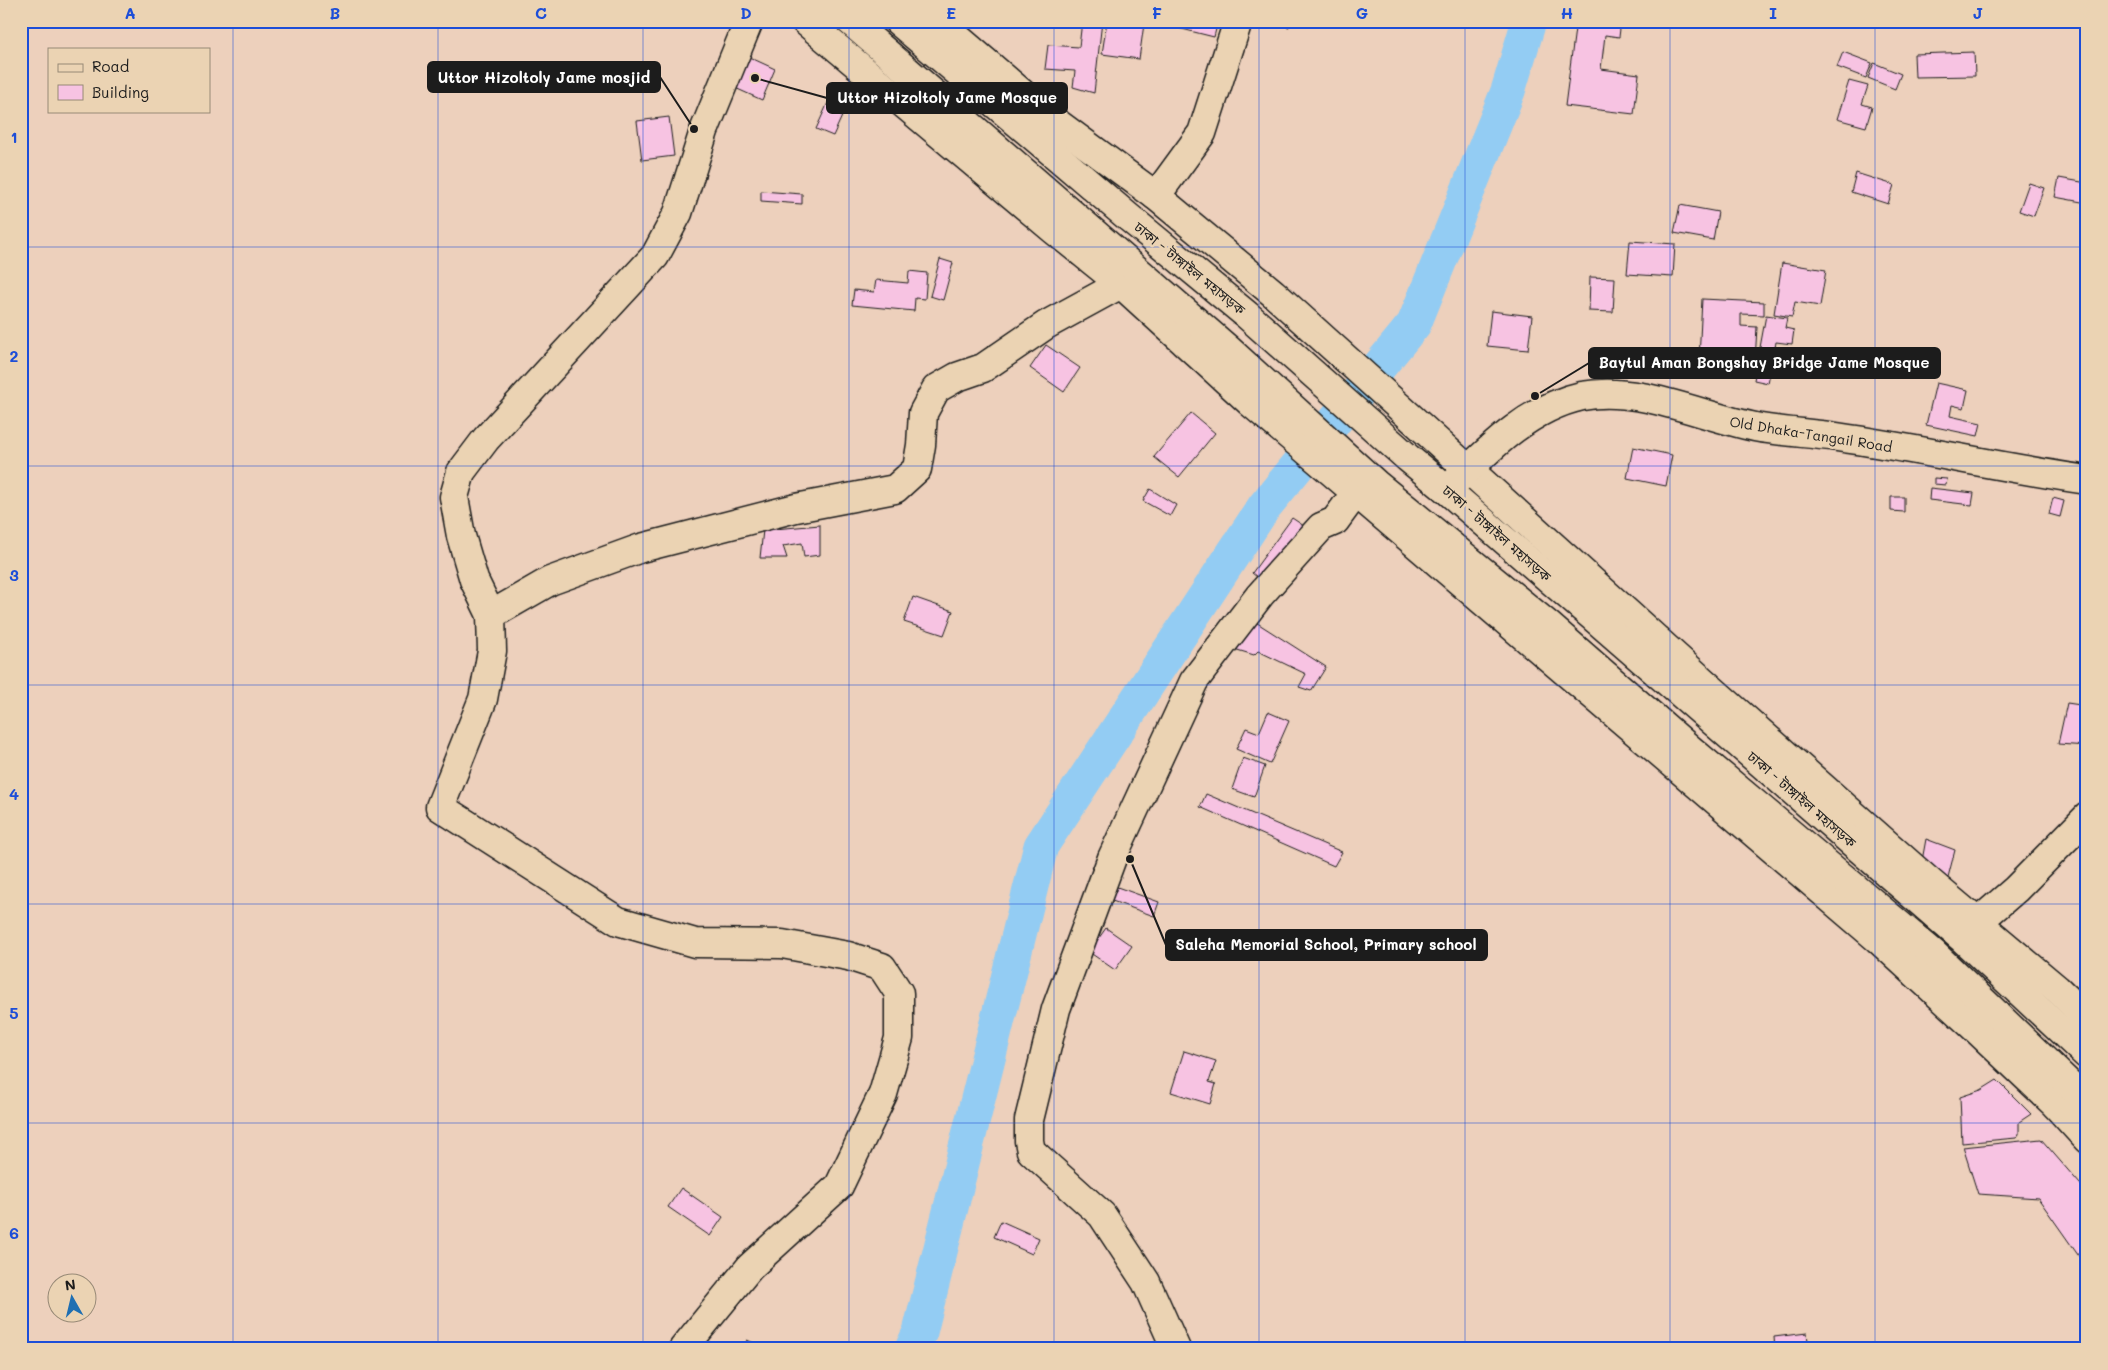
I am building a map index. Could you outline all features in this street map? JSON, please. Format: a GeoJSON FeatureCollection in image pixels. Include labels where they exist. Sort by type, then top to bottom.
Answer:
{"type":"FeatureCollection","features":[{"type":"Feature","properties":{"kind":"main road"},"geometry":{"type":"LineString","coordinates":[[683,1349],[750,1268],[839,1186],[883,1094],[899,1038],[899,993],[882,967],[848,956],[782,944],[695,943],[618,921],[440,807],[483,699],[492,651],[491,615],[474,580],[461,536],[454,496],[461,472],[486,439],[654,256],[678,214],[704,131],[749,21]]}},
{"type":"Feature","properties":{"kind":"main road"},"geometry":{"type":"LineString","coordinates":[[805,21],[1121,284],[1250,402],[1547,624],[1690,749],[1934,954],[2070,1097],[2087,1139]]}},
{"type":"Feature","properties":{"kind":"main road"},"geometry":{"type":"LineString","coordinates":[[850,21],[1229,350],[1367,488]]}},
{"type":"Feature","properties":{"kind":"main road","name":"ঢাকা - টাঙ্গাইল মহাসড়ক"},"geometry":{"type":"LineString","coordinates":[[898,21],[1127,216],[1247,315],[1408,458],[1695,690],[2087,1055]]}},
{"type":"Feature","properties":{"kind":"main road"},"geometry":{"type":"LineString","coordinates":[[938,21],[1053,120],[1156,196],[1273,292],[1469,469],[1695,690],[1978,922],[2057,989],[2087,1018]]}},
{"type":"Feature","properties":{"kind":"main road"},"geometry":{"type":"LineString","coordinates":[[1156,196],[1202,133],[1238,21]]}},
{"type":"Feature","properties":{"kind":"main road"},"geometry":{"type":"LineString","coordinates":[[491,615],[550,581],[642,548],[796,508],[895,489],[917,469],[923,412],[936,389],[957,376],[983,368],[1046,325],[1121,284]]}},
{"type":"Feature","properties":{"kind":"main road","name":"Old Dhaka-Tangail Road"},"geometry":{"type":"LineString","coordinates":[[1447,490],[1525,420],[1568,400],[1605,394],[1628,394],[1756,427],[1838,437],[2026,471],[2087,480]]}},
{"type":"Feature","properties":{"kind":"main road"},"geometry":{"type":"LineString","coordinates":[[1176,1349],[1146,1282],[1102,1216],[1031,1151],[1029,1120],[1056,1009],[1112,858],[1194,680],[1260,596],[1321,527],[1334,521],[1367,488]]}},
{"type":"Feature","properties":{"kind":"main road"},"geometry":{"type":"LineString","coordinates":[[1978,922],[2016,889],[2087,817]]}},
{"type":"Feature","properties":{"kind":"building"},"geometry":{"type":"Polygon","coordinates":[[[1082,21],[1102,21],[1094,93],[1073,87],[1075,71],[1045,69],[1048,45],[1079,47],[1082,21]]]}},
{"type":"Feature","properties":{"kind":"building"},"geometry":{"type":"Polygon","coordinates":[[[1107,21],[1144,24],[1139,59],[1102,54],[1107,21]]]}},
{"type":"Feature","properties":{"kind":"building"},"geometry":{"type":"Polygon","coordinates":[[[1167,21],[1218,21],[1214,37],[1166,25],[1167,21]]]}},
{"type":"Feature","properties":{"kind":"building"},"geometry":{"type":"Polygon","coordinates":[[[1267,21],[1290,21],[1289,27],[1267,21]]]}},
{"type":"Feature","properties":{"kind":"building"},"geometry":{"type":"Polygon","coordinates":[[[1576,21],[1621,21],[1619,37],[1605,35],[1601,69],[1639,74],[1634,114],[1565,106],[1576,21]]]}},
{"type":"Feature","properties":{"kind":"building"},"geometry":{"type":"Polygon","coordinates":[[[1843,52],[1872,63],[1866,78],[1837,67],[1843,52]]]}},
{"type":"Feature","properties":{"kind":"building"},"geometry":{"type":"Polygon","coordinates":[[[1974,52],[1975,76],[1915,77],[1914,54],[1974,52]]]}},
{"type":"Feature","properties":{"kind":"building"},"geometry":{"type":"Polygon","coordinates":[[[749,57],[775,69],[762,100],[733,87],[749,57]]]}},
{"type":"Feature","properties":{"kind":"building"},"geometry":{"type":"Polygon","coordinates":[[[1874,63],[1901,74],[1895,89],[1868,78],[1874,63]]]}},
{"type":"Feature","properties":{"kind":"building"},"geometry":{"type":"Polygon","coordinates":[[[1849,81],[1868,86],[1862,104],[1872,107],[1866,127],[1837,119],[1849,81]]]}},
{"type":"Feature","properties":{"kind":"building"},"geometry":{"type":"Polygon","coordinates":[[[831,96],[848,103],[833,136],[816,129],[831,96]]]}},
{"type":"Feature","properties":{"kind":"building"},"geometry":{"type":"Polygon","coordinates":[[[669,117],[674,156],[642,160],[637,121],[669,117]]]}},
{"type":"Feature","properties":{"kind":"building"},"geometry":{"type":"Polygon","coordinates":[[[1856,173],[1894,185],[1888,204],[1851,192],[1856,173]]]}},
{"type":"Feature","properties":{"kind":"building"},"geometry":{"type":"Polygon","coordinates":[[[2059,178],[2087,183],[2087,203],[2055,197],[2059,178]]]}},
{"type":"Feature","properties":{"kind":"building"},"geometry":{"type":"Polygon","coordinates":[[[2029,183],[2044,188],[2034,216],[2019,211],[2029,183]]]}},
{"type":"Feature","properties":{"kind":"building"},"geometry":{"type":"Polygon","coordinates":[[[761,191],[802,194],[802,204],[761,201],[761,191]]]}},
{"type":"Feature","properties":{"kind":"building"},"geometry":{"type":"Polygon","coordinates":[[[1680,205],[1718,212],[1713,240],[1674,233],[1680,205]]]}},
{"type":"Feature","properties":{"kind":"building"},"geometry":{"type":"Polygon","coordinates":[[[1630,241],[1675,244],[1673,277],[1627,274],[1630,241]]]}},
{"type":"Feature","properties":{"kind":"building"},"geometry":{"type":"Polygon","coordinates":[[[940,259],[953,263],[943,300],[930,296],[940,259]]]}},
{"type":"Feature","properties":{"kind":"building"},"geometry":{"type":"Polygon","coordinates":[[[1782,263],[1826,270],[1820,306],[1795,302],[1792,317],[1774,314],[1782,263]]]}},
{"type":"Feature","properties":{"kind":"building"},"geometry":{"type":"Polygon","coordinates":[[[909,271],[927,273],[925,299],[915,298],[914,311],[852,305],[854,290],[874,292],[876,280],[908,283],[909,271]]]}},
{"type":"Feature","properties":{"kind":"building"},"geometry":{"type":"Polygon","coordinates":[[[1590,277],[1615,278],[1613,312],[1589,311],[1590,277]]]}},
{"type":"Feature","properties":{"kind":"building"},"geometry":{"type":"Polygon","coordinates":[[[1702,299],[1764,302],[1764,315],[1741,314],[1741,326],[1757,327],[1755,361],[1699,359],[1702,299]]]}},
{"type":"Feature","properties":{"kind":"building"},"geometry":{"type":"Polygon","coordinates":[[[1491,311],[1532,316],[1528,350],[1487,346],[1491,311]]]}},
{"type":"Feature","properties":{"kind":"building"},"geometry":{"type":"Polygon","coordinates":[[[1766,315],[1787,318],[1785,328],[1794,330],[1792,344],[1776,342],[1768,383],[1754,380],[1766,315]]]}},
{"type":"Feature","properties":{"kind":"building"},"geometry":{"type":"Polygon","coordinates":[[[1046,345],[1080,368],[1064,392],[1030,368],[1046,345]]]}},
{"type":"Feature","properties":{"kind":"building"},"geometry":{"type":"Polygon","coordinates":[[[1936,383],[1968,390],[1964,408],[1952,405],[1950,416],[1981,423],[1978,436],[1926,425],[1936,383]]]}},
{"type":"Feature","properties":{"kind":"building"},"geometry":{"type":"Polygon","coordinates":[[[1191,413],[1215,433],[1179,477],[1154,457],[1191,413]]]}},
{"type":"Feature","properties":{"kind":"building"},"geometry":{"type":"Polygon","coordinates":[[[1633,447],[1672,455],[1666,486],[1627,478],[1633,447]]]}},
{"type":"Feature","properties":{"kind":"building"},"geometry":{"type":"Polygon","coordinates":[[[1934,478],[1947,479],[1946,485],[1934,484],[1934,478]]]}},
{"type":"Feature","properties":{"kind":"building"},"geometry":{"type":"Polygon","coordinates":[[[1930,488],[1974,493],[1972,505],[1929,500],[1930,488]]]}},
{"type":"Feature","properties":{"kind":"building"},"geometry":{"type":"Polygon","coordinates":[[[1150,489],[1176,505],[1170,516],[1143,501],[1150,489]]]}},
{"type":"Feature","properties":{"kind":"building"},"geometry":{"type":"Polygon","coordinates":[[[1891,497],[1904,497],[1904,512],[1891,511],[1891,497]]]}},
{"type":"Feature","properties":{"kind":"building"},"geometry":{"type":"Polygon","coordinates":[[[2053,498],[2064,501],[2060,517],[2049,514],[2053,498]]]}},
{"type":"Feature","properties":{"kind":"building"},"geometry":{"type":"Polygon","coordinates":[[[1292,518],[1307,528],[1266,584],[1252,573],[1292,518]]]}},
{"type":"Feature","properties":{"kind":"building"},"geometry":{"type":"Polygon","coordinates":[[[820,525],[820,555],[804,557],[802,543],[783,546],[787,558],[760,558],[763,530],[820,525]]]}},
{"type":"Feature","properties":{"kind":"building"},"geometry":{"type":"Polygon","coordinates":[[[913,597],[953,611],[944,635],[904,622],[913,597]]]}},
{"type":"Feature","properties":{"kind":"building"},"geometry":{"type":"Polygon","coordinates":[[[1251,619],[1326,667],[1311,691],[1299,687],[1306,674],[1258,651],[1254,655],[1234,649],[1251,619]]]}},
{"type":"Feature","properties":{"kind":"building"},"geometry":{"type":"Polygon","coordinates":[[[2067,703],[2087,706],[2087,746],[2058,744],[2067,703]]]}},
{"type":"Feature","properties":{"kind":"building"},"geometry":{"type":"Polygon","coordinates":[[[1268,712],[1289,721],[1270,764],[1236,749],[1246,728],[1259,733],[1268,712]]]}},
{"type":"Feature","properties":{"kind":"building"},"geometry":{"type":"Polygon","coordinates":[[[1243,758],[1265,766],[1254,797],[1232,789],[1243,758]]]}},
{"type":"Feature","properties":{"kind":"building"},"geometry":{"type":"Polygon","coordinates":[[[1206,794],[1342,852],[1334,866],[1200,807],[1206,794]]]}},
{"type":"Feature","properties":{"kind":"building"},"geometry":{"type":"Polygon","coordinates":[[[1926,839],[1955,850],[1946,885],[1921,866],[1926,839]]]}},
{"type":"Feature","properties":{"kind":"building"},"geometry":{"type":"Polygon","coordinates":[[[1106,883],[1159,902],[1154,916],[1101,897],[1106,883]]]}},
{"type":"Feature","properties":{"kind":"building"},"geometry":{"type":"Polygon","coordinates":[[[1106,928],[1132,946],[1115,970],[1089,952],[1106,928]]]}},
{"type":"Feature","properties":{"kind":"building"},"geometry":{"type":"Polygon","coordinates":[[[1184,1051],[1216,1061],[1209,1082],[1216,1084],[1210,1104],[1171,1092],[1184,1051]]]}},
{"type":"Feature","properties":{"kind":"building"},"geometry":{"type":"Polygon","coordinates":[[[1997,1080],[2031,1114],[2019,1122],[2019,1134],[2016,1138],[1962,1143],[1960,1097],[1981,1090],[1997,1080]]]}},
{"type":"Feature","properties":{"kind":"building"},"geometry":{"type":"Polygon","coordinates":[[[2041,1139],[2087,1192],[2087,1261],[2083,1262],[2038,1198],[1978,1194],[1963,1147],[2041,1139]]]}},
{"type":"Feature","properties":{"kind":"building"},"geometry":{"type":"Polygon","coordinates":[[[681,1188],[723,1217],[710,1236],[668,1207],[681,1188]]]}},
{"type":"Feature","properties":{"kind":"building"},"geometry":{"type":"Polygon","coordinates":[[[1001,1221],[1039,1238],[1032,1254],[994,1237],[1001,1221]]]}},
{"type":"Feature","properties":{"kind":"building"},"geometry":{"type":"Polygon","coordinates":[[[1807,1333],[1809,1349],[1775,1349],[1774,1337],[1807,1333]]]}},
{"type":"Feature","properties":{"kind":"building"},"geometry":{"type":"Polygon","coordinates":[[[747,1340],[768,1349],[743,1349],[747,1340]]]}},
{"type":"Feature","properties":{"kind":"waterway"},"geometry":{"type":"LineString","coordinates":[[912,1349],[920,1332],[1041,846],[1264,507],[1414,324],[1508,91],[1529,21]]}},
{"type":"Feature","properties":{"kind":"place","name":"Uttor Hizoltoly Jame Mosque"},"geometry":{"type":"Point","coordinates":[755,78]}},
{"type":"Feature","properties":{"kind":"place","name":"Uttor Hizoltoly Jame mosjid"},"geometry":{"type":"Point","coordinates":[694,129]}},
{"type":"Feature","properties":{"kind":"place","name":"Baytul Aman Bongshay Bridge Jame Mosque"},"geometry":{"type":"Point","coordinates":[1535,396]}},
{"type":"Feature","properties":{"kind":"place","name":"Saleha Memorial School, Primary school"},"geometry":{"type":"Point","coordinates":[1130,859]}}]}
